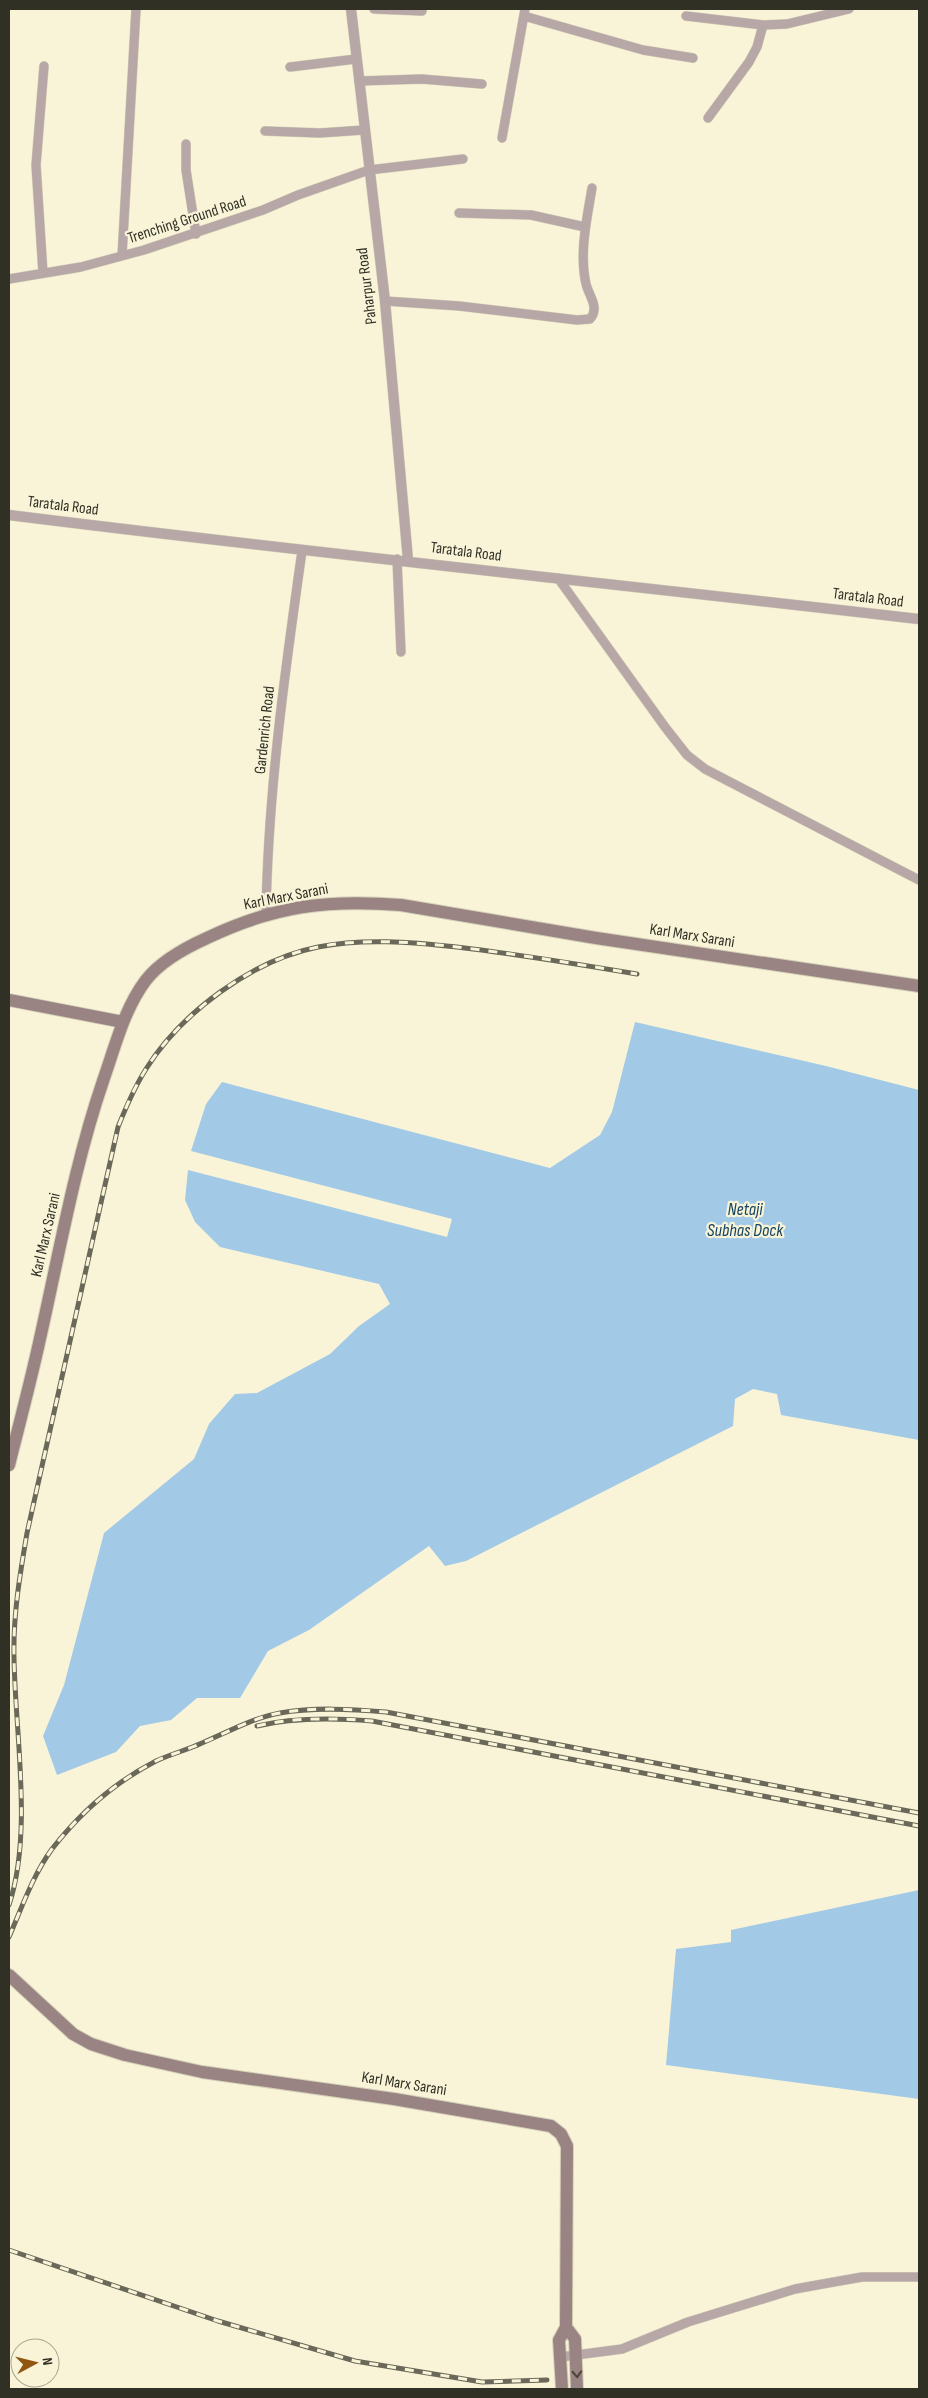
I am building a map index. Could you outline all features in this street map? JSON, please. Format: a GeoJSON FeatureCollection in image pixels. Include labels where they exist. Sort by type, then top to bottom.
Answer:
{"type":"FeatureCollection","features":[{"type":"Feature","properties":{"kind":"main road","name":"Karl Marx Sarani"},"geometry":{"type":"LineString","coordinates":[[9,1465],[91,1115],[123,1022],[147,979],[173,956],[191,945],[239,922],[266,914],[315,904],[401,905],[596,938],[919,986]]}},
{"type":"Feature","properties":{"kind":"main road"},"geometry":{"type":"LineString","coordinates":[[9,1000],[123,1022]]}},
{"type":"Feature","properties":{"kind":"main road"},"geometry":{"type":"LineString","coordinates":[[9,1008],[30,1005]]}},
{"type":"Feature","properties":{"kind":"main road","name":"Karl Marx Sarani"},"geometry":{"type":"LineString","coordinates":[[9,1975],[73,2034],[91,2044],[125,2055],[202,2072],[394,2099],[551,2126],[561,2134],[567,2146],[566,2327],[559,2340],[562,2389]]}},
{"type":"Feature","properties":{"kind":"main road"},"geometry":{"type":"LineString","coordinates":[[566,2327],[574,2338],[577,2389]]}},
{"type":"Feature","properties":{"kind":"street"},"geometry":{"type":"LineString","coordinates":[[122,256],[136,9]]}},
{"type":"Feature","properties":{"kind":"street","name":"Paharpur Road"},"geometry":{"type":"LineString","coordinates":[[351,9],[385,301],[403,560]]}},
{"type":"Feature","properties":{"kind":"street"},"geometry":{"type":"LineString","coordinates":[[374,9],[422,11]]}},
{"type":"Feature","properties":{"kind":"street"},"geometry":{"type":"LineString","coordinates":[[686,16],[763,25],[788,24],[849,9]]}},
{"type":"Feature","properties":{"kind":"street"},"geometry":{"type":"LineString","coordinates":[[502,138],[524,12],[643,50],[693,58]]}},
{"type":"Feature","properties":{"kind":"street"},"geometry":{"type":"LineString","coordinates":[[708,118],[749,62],[757,47],[763,25]]}},
{"type":"Feature","properties":{"kind":"street"},"geometry":{"type":"LineString","coordinates":[[290,67],[356,59]]}},
{"type":"Feature","properties":{"kind":"street"},"geometry":{"type":"LineString","coordinates":[[43,273],[36,165],[44,66]]}},
{"type":"Feature","properties":{"kind":"street"},"geometry":{"type":"LineString","coordinates":[[359,81],[422,79],[482,84]]}},
{"type":"Feature","properties":{"kind":"street"},"geometry":{"type":"LineString","coordinates":[[265,131],[320,132],[364,130]]}},
{"type":"Feature","properties":{"kind":"street"},"geometry":{"type":"LineString","coordinates":[[186,144],[186,170],[196,234]]}},
{"type":"Feature","properties":{"kind":"street","name":"Trenching Ground Road"},"geometry":{"type":"LineString","coordinates":[[9,279],[122,256],[196,234],[369,170],[463,160]]}},
{"type":"Feature","properties":{"kind":"street"},"geometry":{"type":"LineString","coordinates":[[385,301],[458,306],[586,321],[594,314],[595,308],[586,283],[585,227],[592,188]]}},
{"type":"Feature","properties":{"kind":"street"},"geometry":{"type":"LineString","coordinates":[[459,213],[531,215],[585,227]]}},
{"type":"Feature","properties":{"kind":"street","name":"Taratala Road"},"geometry":{"type":"LineString","coordinates":[[9,515],[302,550],[919,619]]}},
{"type":"Feature","properties":{"kind":"street","name":"Gardenrich Road"},"geometry":{"type":"LineString","coordinates":[[266,914],[267,854],[273,786],[302,550]]}},
{"type":"Feature","properties":{"kind":"street"},"geometry":{"type":"LineString","coordinates":[[401,652],[403,560]]}},
{"type":"Feature","properties":{"kind":"street"},"geometry":{"type":"LineString","coordinates":[[558,578],[687,755],[705,769],[919,880]]}},
{"type":"Feature","properties":{"kind":"street"},"geometry":{"type":"LineString","coordinates":[[561,2357],[622,2349],[688,2322],[795,2289],[862,2277],[919,2277]]}},
{"type":"Feature","properties":{"kind":"water","name":"Netaji Subhas Dock"},"geometry":{"type":"Polygon","coordinates":[[[635,1022],[826,1066],[919,1090],[919,1440],[781,1415],[777,1394],[753,1389],[735,1399],[733,1426],[466,1561],[445,1566],[429,1546],[309,1630],[268,1651],[240,1698],[197,1698],[171,1720],[140,1726],[116,1752],[57,1775],[43,1736],[64,1685],[104,1533],[194,1459],[209,1424],[235,1394],[257,1393],[330,1354],[359,1326],[390,1304],[379,1284],[220,1247],[195,1222],[185,1200],[188,1170],[447,1237],[452,1219],[191,1151],[206,1104],[222,1082],[550,1168],[600,1135],[612,1112],[635,1022]]]}},
{"type":"Feature","properties":{"kind":"water"},"geometry":{"type":"Polygon","coordinates":[[[919,1890],[919,2099],[666,2065],[676,1949],[731,1942],[731,1930],[919,1890]]]}},
{"type":"Feature","properties":{"kind":"railway"},"geometry":{"type":"LineString","coordinates":[[9,1905],[16,1877],[20,1847],[21,1783],[14,1641],[24,1548],[118,1127],[130,1098],[146,1069],[178,1028],[220,992],[268,964],[318,947],[352,942],[422,944],[502,953],[637,974]]}},
{"type":"Feature","properties":{"kind":"railway"},"geometry":{"type":"LineString","coordinates":[[9,1937],[33,1880],[45,1859],[74,1823],[99,1799],[126,1779],[156,1761],[260,1718],[293,1711],[333,1709],[386,1712],[919,1813]]}},
{"type":"Feature","properties":{"kind":"railway"},"geometry":{"type":"LineString","coordinates":[[257,1726],[285,1721],[314,1719],[372,1721],[919,1826]]}},
{"type":"Feature","properties":{"kind":"railway"},"geometry":{"type":"LineString","coordinates":[[9,2250],[218,2321],[355,2361],[482,2382],[547,2380]]}}]}
